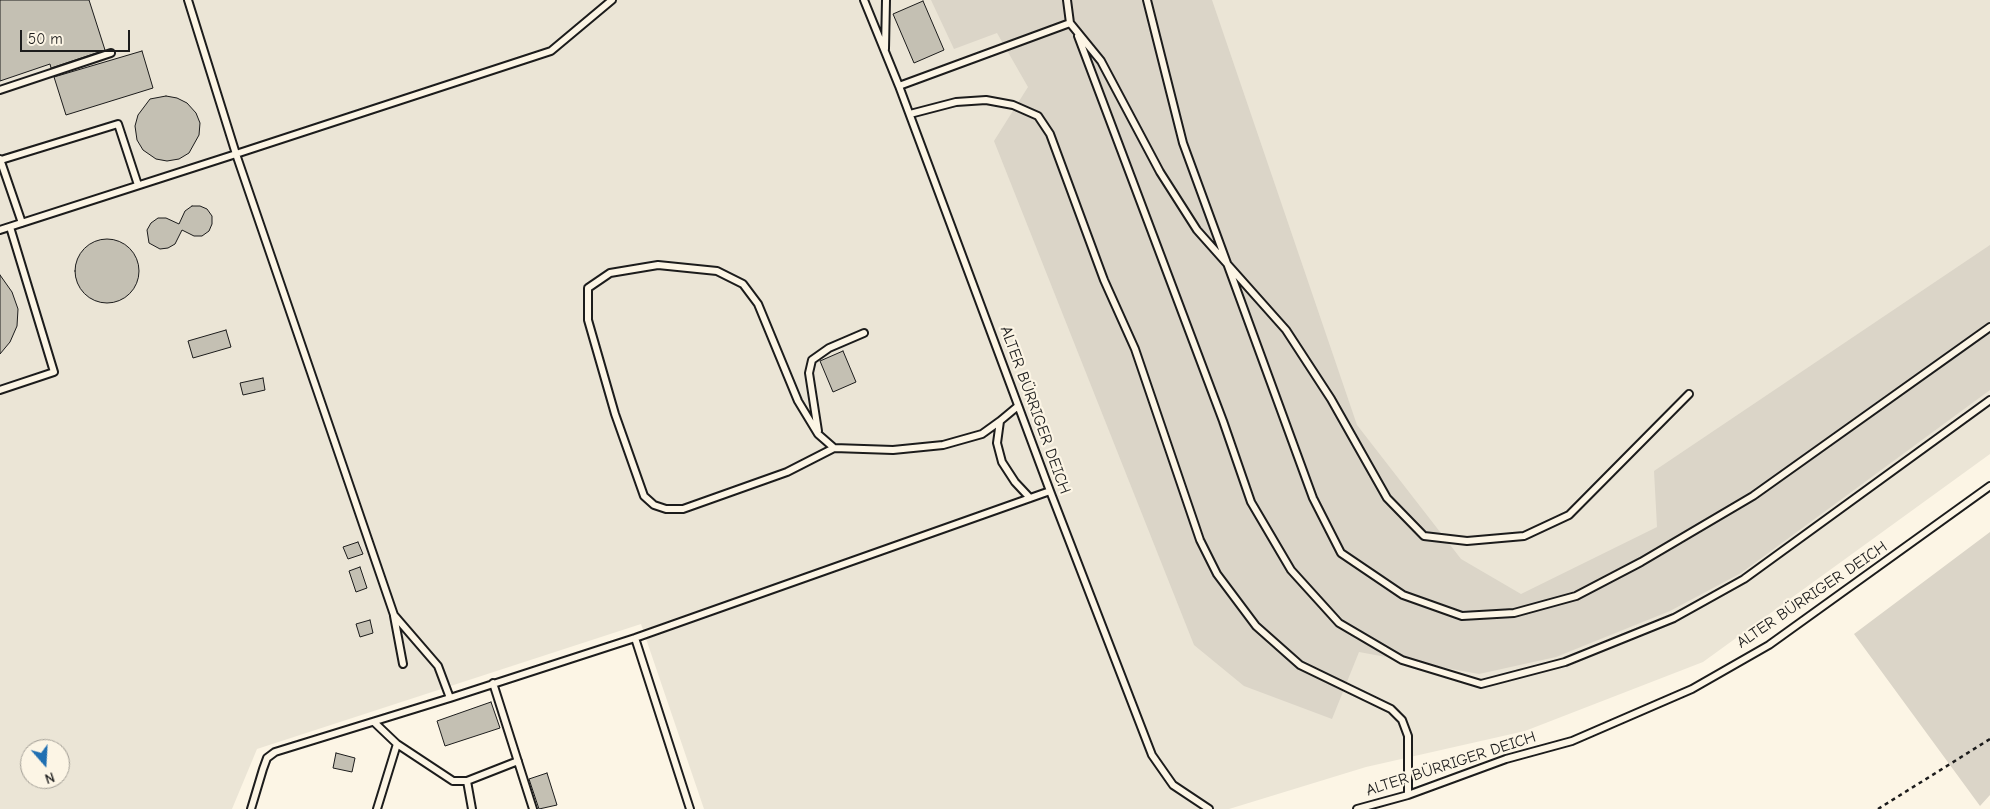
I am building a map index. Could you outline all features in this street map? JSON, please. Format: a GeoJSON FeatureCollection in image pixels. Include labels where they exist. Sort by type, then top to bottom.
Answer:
{"type":"FeatureCollection","features":[{"type":"Feature","properties":{"kind":"lane"},"geometry":{"type":"LineString","coordinates":[[188,0],[236,154],[394,615],[402,664]]}},
{"type":"Feature","properties":{"kind":"lane"},"geometry":{"type":"LineString","coordinates":[[0,230],[551,50],[612,0]]}},
{"type":"Feature","properties":{"kind":"lane","name":"ALTER BÜRRIGER DEICH"},"geometry":{"type":"LineString","coordinates":[[864,0],[910,114],[1050,491],[1152,755],[1173,785],[1209,809]]}},
{"type":"Feature","properties":{"kind":"lane"},"geometry":{"type":"LineString","coordinates":[[885,52],[886,0]]}},
{"type":"Feature","properties":{"kind":"lane"},"geometry":{"type":"LineString","coordinates":[[1067,0],[1070,23],[1078,36],[1220,412],[1251,502],[1292,570],[1339,624],[1402,660],[1481,684],[1565,662],[1674,618],[1744,579],[1990,400]]}},
{"type":"Feature","properties":{"kind":"lane"},"geometry":{"type":"LineString","coordinates":[[1147,0],[1183,143],[1229,264],[1245,316],[1313,498],[1342,552],[1403,595],[1462,616],[1514,613],[1576,596],[1641,562],[1753,496],[1990,327]]}},
{"type":"Feature","properties":{"kind":"lane"},"geometry":{"type":"LineString","coordinates":[[899,86],[1070,23]]}},
{"type":"Feature","properties":{"kind":"lane"},"geometry":{"type":"LineString","coordinates":[[1078,36],[1101,61],[1160,172],[1197,230],[1286,330],[1331,399],[1387,498],[1424,536],[1466,541],[1524,536],[1569,516],[1689,394]]}},
{"type":"Feature","properties":{"kind":"lane"},"geometry":{"type":"LineString","coordinates":[[0,90],[111,53]]}},
{"type":"Feature","properties":{"kind":"lane"},"geometry":{"type":"LineString","coordinates":[[910,114],[956,102],[986,100],[1013,105],[1038,116],[1050,134],[1104,280],[1135,349],[1200,540],[1216,574],[1256,626],[1300,666],[1391,709],[1402,720],[1408,736],[1408,794]]}},
{"type":"Feature","properties":{"kind":"lane"},"geometry":{"type":"LineString","coordinates":[[22,223],[0,159],[118,124],[138,186]]}},
{"type":"Feature","properties":{"kind":"lane"},"geometry":{"type":"LineString","coordinates":[[0,390],[54,372],[10,227]]}},
{"type":"Feature","properties":{"kind":"lane"},"geometry":{"type":"LineString","coordinates":[[834,448],[818,434],[798,401],[758,304],[743,284],[718,271],[658,265],[610,273],[588,288],[588,320],[615,414],[644,496],[654,505],[666,509],[683,509],[787,472],[834,448],[893,450],[942,445],[982,434],[1018,406]]}},
{"type":"Feature","properties":{"kind":"lane"},"geometry":{"type":"LineString","coordinates":[[818,434],[809,373],[812,360],[829,348],[864,333]]}},
{"type":"Feature","properties":{"kind":"lane"},"geometry":{"type":"LineString","coordinates":[[1000,421],[998,443],[1002,462],[1015,482],[1030,498]]}},
{"type":"Feature","properties":{"kind":"lane","name":"ALTER BÜRRIGER DEICH"},"geometry":{"type":"LineString","coordinates":[[1357,809],[1408,794],[1506,759],[1572,741],[1692,689],[1769,645],[1990,486]]}},
{"type":"Feature","properties":{"kind":"lane"},"geometry":{"type":"LineString","coordinates":[[251,809],[267,758],[275,752],[375,723],[635,638],[1050,491]]}},
{"type":"Feature","properties":{"kind":"lane"},"geometry":{"type":"LineString","coordinates":[[394,615],[438,666],[450,698]]}},
{"type":"Feature","properties":{"kind":"lane"},"geometry":{"type":"LineString","coordinates":[[635,638],[690,809]]}},
{"type":"Feature","properties":{"kind":"lane"},"geometry":{"type":"LineString","coordinates":[[493,683],[533,809]]}},
{"type":"Feature","properties":{"kind":"lane"},"geometry":{"type":"LineString","coordinates":[[375,723],[397,744],[454,781],[467,781],[518,761]]}},
{"type":"Feature","properties":{"kind":"lane"},"geometry":{"type":"LineString","coordinates":[[377,809],[397,744]]}},
{"type":"Feature","properties":{"kind":"lane"},"geometry":{"type":"LineString","coordinates":[[467,781],[472,809]]}},
{"type":"Feature","properties":{"kind":"path"},"geometry":{"type":"LineString","coordinates":[[1878,809],[1990,739]]}},
{"type":"Feature","properties":{"kind":"shaded area"},"geometry":{"type":"Polygon","coordinates":[[[0,0],[1990,0],[1990,454],[1703,662],[1525,731],[1366,767],[1229,809],[704,809],[641,624],[257,749],[232,809],[0,809],[0,0]]]}},
{"type":"Feature","properties":{"kind":"shaded area"},"geometry":{"type":"Polygon","coordinates":[[[931,0],[1212,0],[1357,425],[1461,559],[1521,594],[1657,527],[1654,471],[1990,245],[1990,390],[1741,573],[1670,611],[1556,657],[1479,674],[1359,652],[1332,719],[1244,686],[1194,645],[994,141],[1028,87],[997,33],[954,49],[931,0]]]}},
{"type":"Feature","properties":{"kind":"shaded area"},"geometry":{"type":"Polygon","coordinates":[[[1990,532],[1990,795],[1980,806],[1854,634],[1990,532]]]}},
{"type":"Feature","properties":{"kind":"building"},"geometry":{"type":"Polygon","coordinates":[[[0,0],[89,0],[105,50],[51,68],[50,64],[0,81],[0,0]]]}},
{"type":"Feature","properties":{"kind":"building"},"geometry":{"type":"Polygon","coordinates":[[[923,1],[944,50],[914,63],[893,14],[923,1]]]}},
{"type":"Feature","properties":{"kind":"building"},"geometry":{"type":"Polygon","coordinates":[[[142,51],[153,88],[66,115],[54,77],[142,51]]]}},
{"type":"Feature","properties":{"kind":"building"},"geometry":{"type":"Polygon","coordinates":[[[166,96],[177,98],[187,103],[196,113],[200,123],[199,135],[189,153],[179,159],[167,161],[156,159],[143,150],[137,140],[135,126],[138,115],[150,99],[166,96]]]}},
{"type":"Feature","properties":{"kind":"building"},"geometry":{"type":"Polygon","coordinates":[[[192,206],[200,206],[207,209],[212,216],[212,224],[209,231],[202,236],[194,236],[182,230],[175,244],[168,248],[160,249],[149,243],[147,230],[151,223],[158,218],[166,218],[179,224],[185,211],[192,206]]]}},
{"type":"Feature","properties":{"kind":"building"},"geometry":{"type":"Polygon","coordinates":[[[107,239],[119,241],[130,248],[137,259],[139,271],[137,283],[130,294],[119,301],[107,303],[95,301],[84,294],[77,283],[75,271],[77,259],[84,248],[95,241],[107,239]]]}},
{"type":"Feature","properties":{"kind":"building"},"geometry":{"type":"Polygon","coordinates":[[[0,275],[12,292],[18,309],[17,326],[10,342],[0,354],[0,275]]]}},
{"type":"Feature","properties":{"kind":"building"},"geometry":{"type":"Polygon","coordinates":[[[226,330],[231,347],[193,358],[188,341],[226,330]]]}},
{"type":"Feature","properties":{"kind":"building"},"geometry":{"type":"Polygon","coordinates":[[[843,351],[856,382],[833,392],[820,361],[843,351]]]}},
{"type":"Feature","properties":{"kind":"building"},"geometry":{"type":"Polygon","coordinates":[[[263,378],[265,390],[243,395],[240,383],[263,378]]]}},
{"type":"Feature","properties":{"kind":"building"},"geometry":{"type":"Polygon","coordinates":[[[358,542],[363,554],[348,559],[343,547],[358,542]]]}},
{"type":"Feature","properties":{"kind":"building"},"geometry":{"type":"Polygon","coordinates":[[[360,567],[367,588],[356,592],[349,571],[360,567]]]}},
{"type":"Feature","properties":{"kind":"building"},"geometry":{"type":"Polygon","coordinates":[[[370,620],[373,633],[360,637],[356,624],[370,620]]]}},
{"type":"Feature","properties":{"kind":"building"},"geometry":{"type":"Polygon","coordinates":[[[491,702],[500,728],[445,746],[437,721],[491,702]]]}},
{"type":"Feature","properties":{"kind":"building"},"geometry":{"type":"Polygon","coordinates":[[[336,753],[355,758],[352,772],[333,768],[336,753]]]}},
{"type":"Feature","properties":{"kind":"building"},"geometry":{"type":"Polygon","coordinates":[[[547,773],[557,805],[539,809],[529,779],[547,773]]]}}]}
